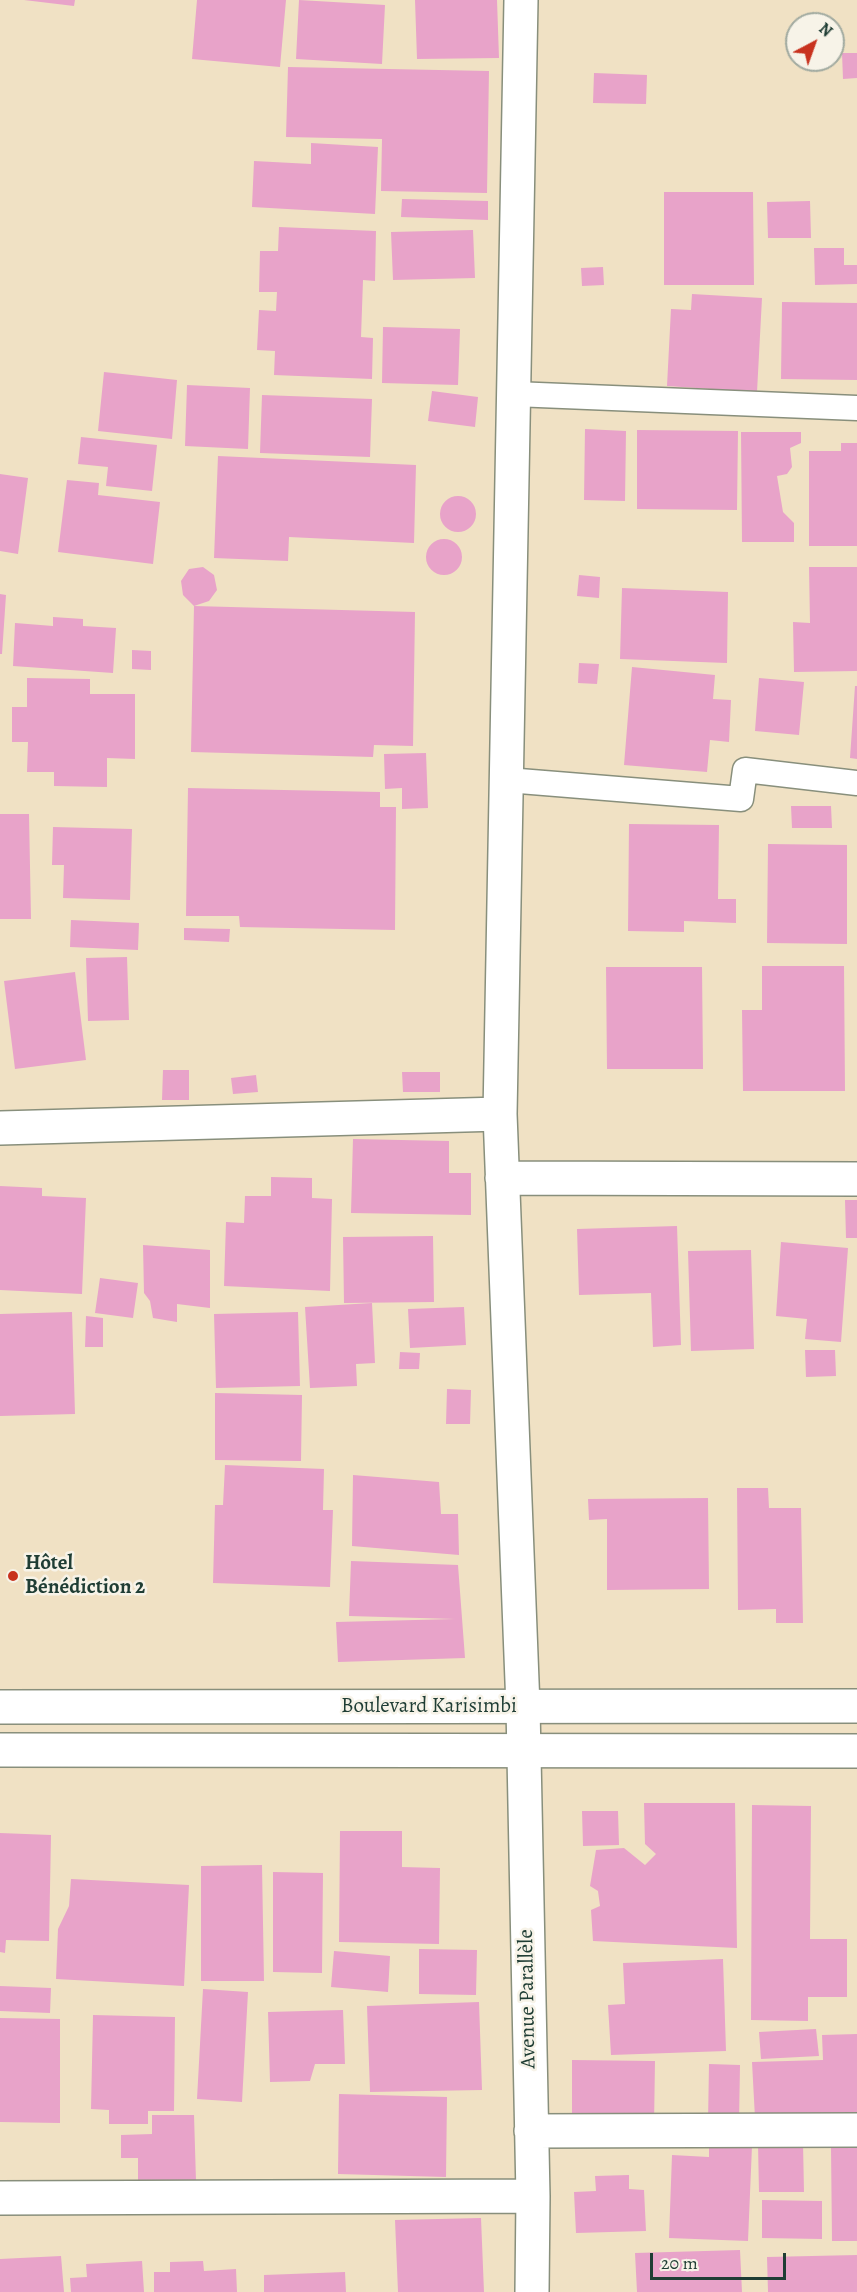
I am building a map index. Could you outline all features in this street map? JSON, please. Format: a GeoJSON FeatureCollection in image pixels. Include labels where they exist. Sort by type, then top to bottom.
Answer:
{"type":"FeatureCollection","features":[{"type":"Feature","properties":{"kind":"street","name":"Avenue Parallèle"},"geometry":{"type":"LineString","coordinates":[[521,0],[500,1114],[523,1707],[522,1751],[533,2196],[531,2292]]}},
{"type":"Feature","properties":{"kind":"street"},"geometry":{"type":"LineString","coordinates":[[0,1128],[500,1114]]}},
{"type":"Feature","properties":{"kind":"street"},"geometry":{"type":"LineString","coordinates":[[502,1178],[857,1179]]}},
{"type":"Feature","properties":{"kind":"street","name":"Boulevard Karisimbi"},"geometry":{"type":"LineString","coordinates":[[0,1707],[857,1706]]}},
{"type":"Feature","properties":{"kind":"street"},"geometry":{"type":"LineString","coordinates":[[0,1750],[857,1751]]}},
{"type":"Feature","properties":{"kind":"street"},"geometry":{"type":"LineString","coordinates":[[531,2131],[857,2130]]}},
{"type":"Feature","properties":{"kind":"street"},"geometry":{"type":"LineString","coordinates":[[0,2198],[533,2196]]}},
{"type":"Feature","properties":{"kind":"lane"},"geometry":{"type":"LineString","coordinates":[[514,394],[857,408]]}},
{"type":"Feature","properties":{"kind":"lane"},"geometry":{"type":"LineString","coordinates":[[507,780],[741,799],[745,770],[857,783]]}},
{"type":"Feature","properties":{"kind":"building"},"geometry":{"type":"Polygon","coordinates":[[[24,0],[75,0],[74,6],[24,0]]]}},
{"type":"Feature","properties":{"kind":"building"},"geometry":{"type":"Polygon","coordinates":[[[197,0],[286,0],[280,67],[192,59],[197,0]]]}},
{"type":"Feature","properties":{"kind":"building"},"geometry":{"type":"Polygon","coordinates":[[[299,0],[385,5],[382,64],[296,59],[299,0]]]}},
{"type":"Feature","properties":{"kind":"building"},"geometry":{"type":"Polygon","coordinates":[[[415,0],[497,0],[499,58],[417,59],[415,0]]]}},
{"type":"Feature","properties":{"kind":"building"},"geometry":{"type":"Polygon","coordinates":[[[845,53],[857,53],[857,78],[843,79],[845,53]]]}},
{"type":"Feature","properties":{"kind":"building"},"geometry":{"type":"Polygon","coordinates":[[[288,67],[489,71],[487,193],[381,191],[382,139],[286,137],[288,67]]]}},
{"type":"Feature","properties":{"kind":"building"},"geometry":{"type":"Polygon","coordinates":[[[594,73],[647,75],[646,104],[593,103],[594,73]]]}},
{"type":"Feature","properties":{"kind":"building"},"geometry":{"type":"Polygon","coordinates":[[[311,143],[378,147],[375,214],[252,207],[254,161],[311,164],[311,143]]]}},
{"type":"Feature","properties":{"kind":"building"},"geometry":{"type":"Polygon","coordinates":[[[664,192],[753,192],[754,285],[664,285],[664,192]]]}},
{"type":"Feature","properties":{"kind":"building"},"geometry":{"type":"Polygon","coordinates":[[[402,199],[488,201],[488,220],[401,217],[402,199]]]}},
{"type":"Feature","properties":{"kind":"building"},"geometry":{"type":"Polygon","coordinates":[[[810,201],[811,238],[768,238],[767,202],[810,201]]]}},
{"type":"Feature","properties":{"kind":"building"},"geometry":{"type":"Polygon","coordinates":[[[279,227],[376,231],[375,281],[363,280],[361,337],[373,338],[372,379],[274,375],[275,351],[257,350],[259,310],[276,311],[277,292],[259,292],[260,251],[278,251],[279,227]]]}},
{"type":"Feature","properties":{"kind":"building"},"geometry":{"type":"Polygon","coordinates":[[[473,230],[475,278],[393,280],[391,232],[473,230]]]}},
{"type":"Feature","properties":{"kind":"building"},"geometry":{"type":"Polygon","coordinates":[[[814,248],[844,248],[844,265],[857,265],[857,284],[815,285],[814,248]]]}},
{"type":"Feature","properties":{"kind":"building"},"geometry":{"type":"Polygon","coordinates":[[[603,267],[604,285],[582,286],[581,268],[603,267]]]}},
{"type":"Feature","properties":{"kind":"building"},"geometry":{"type":"Polygon","coordinates":[[[692,294],[762,298],[757,392],[667,386],[671,309],[691,310],[692,294]]]}},
{"type":"Feature","properties":{"kind":"building"},"geometry":{"type":"Polygon","coordinates":[[[782,302],[857,303],[857,380],[781,379],[782,302]]]}},
{"type":"Feature","properties":{"kind":"building"},"geometry":{"type":"Polygon","coordinates":[[[383,327],[460,329],[458,385],[382,383],[383,327]]]}},
{"type":"Feature","properties":{"kind":"building"},"geometry":{"type":"Polygon","coordinates":[[[104,372],[177,380],[172,439],[98,431],[104,372]]]}},
{"type":"Feature","properties":{"kind":"building"},"geometry":{"type":"Polygon","coordinates":[[[187,385],[250,388],[248,449],[185,446],[187,385]]]}},
{"type":"Feature","properties":{"kind":"building"},"geometry":{"type":"Polygon","coordinates":[[[432,391],[478,397],[475,427],[428,421],[432,391]]]}},
{"type":"Feature","properties":{"kind":"building"},"geometry":{"type":"Polygon","coordinates":[[[262,395],[372,399],[370,457],[260,453],[262,395]]]}},
{"type":"Feature","properties":{"kind":"building"},"geometry":{"type":"Polygon","coordinates":[[[585,429],[626,431],[625,501],[584,500],[585,429]]]}},
{"type":"Feature","properties":{"kind":"building"},"geometry":{"type":"Polygon","coordinates":[[[637,430],[738,431],[737,510],[637,509],[637,430]]]}},
{"type":"Feature","properties":{"kind":"building"},"geometry":{"type":"Polygon","coordinates":[[[741,432],[801,432],[801,443],[790,448],[792,467],[787,474],[777,476],[783,512],[794,523],[794,542],[742,542],[741,432]]]}},
{"type":"Feature","properties":{"kind":"building"},"geometry":{"type":"Polygon","coordinates":[[[81,437],[157,445],[152,491],[106,486],[108,467],[78,464],[81,437]]]}},
{"type":"Feature","properties":{"kind":"building"},"geometry":{"type":"Polygon","coordinates":[[[841,443],[857,443],[857,546],[809,546],[809,451],[841,451],[841,443]]]}},
{"type":"Feature","properties":{"kind":"building"},"geometry":{"type":"Polygon","coordinates":[[[218,456],[416,465],[414,543],[289,537],[288,561],[214,558],[218,456]]]}},
{"type":"Feature","properties":{"kind":"building"},"geometry":{"type":"Polygon","coordinates":[[[0,474],[28,478],[18,554],[0,551],[0,474]]]}},
{"type":"Feature","properties":{"kind":"building"},"geometry":{"type":"Polygon","coordinates":[[[67,480],[99,483],[98,495],[160,502],[153,564],[58,552],[67,480]]]}},
{"type":"Feature","properties":{"kind":"building"},"geometry":{"type":"Polygon","coordinates":[[[458,496],[471,501],[476,514],[471,527],[458,532],[445,527],[440,514],[445,501],[458,496]]]}},
{"type":"Feature","properties":{"kind":"building"},"geometry":{"type":"Polygon","coordinates":[[[444,539],[457,544],[462,557],[457,570],[444,575],[431,570],[426,557],[431,544],[444,539]]]}},
{"type":"Feature","properties":{"kind":"building"},"geometry":{"type":"Polygon","coordinates":[[[203,567],[214,575],[217,590],[209,601],[194,606],[183,595],[181,581],[189,569],[203,567]]]}},
{"type":"Feature","properties":{"kind":"building"},"geometry":{"type":"Polygon","coordinates":[[[809,567],[857,567],[857,671],[794,672],[793,622],[810,623],[809,567]]]}},
{"type":"Feature","properties":{"kind":"building"},"geometry":{"type":"Polygon","coordinates":[[[579,575],[600,577],[599,598],[577,596],[579,575]]]}},
{"type":"Feature","properties":{"kind":"building"},"geometry":{"type":"Polygon","coordinates":[[[622,588],[728,592],[727,663],[620,659],[622,588]]]}},
{"type":"Feature","properties":{"kind":"building"},"geometry":{"type":"Polygon","coordinates":[[[0,594],[6,595],[2,654],[0,654],[0,594]]]}},
{"type":"Feature","properties":{"kind":"building"},"geometry":{"type":"Polygon","coordinates":[[[194,606],[415,612],[413,746],[374,745],[373,757],[191,752],[194,606]]]}},
{"type":"Feature","properties":{"kind":"building"},"geometry":{"type":"Polygon","coordinates":[[[53,617],[83,619],[83,626],[116,628],[113,673],[13,666],[15,623],[53,626],[53,617]]]}},
{"type":"Feature","properties":{"kind":"building"},"geometry":{"type":"Polygon","coordinates":[[[132,650],[151,651],[151,670],[132,669],[132,650]]]}},
{"type":"Feature","properties":{"kind":"building"},"geometry":{"type":"Polygon","coordinates":[[[579,663],[599,664],[597,684],[578,683],[579,663]]]}},
{"type":"Feature","properties":{"kind":"building"},"geometry":{"type":"Polygon","coordinates":[[[632,667],[715,675],[713,699],[731,700],[729,742],[710,740],[707,772],[624,765],[632,667]]]}},
{"type":"Feature","properties":{"kind":"building"},"geometry":{"type":"Polygon","coordinates":[[[27,678],[90,679],[90,694],[135,694],[135,759],[107,758],[107,787],[54,786],[54,772],[27,772],[28,742],[12,742],[12,707],[27,707],[27,678]]]}},
{"type":"Feature","properties":{"kind":"building"},"geometry":{"type":"Polygon","coordinates":[[[759,678],[804,682],[799,735],[755,731],[759,678]]]}},
{"type":"Feature","properties":{"kind":"building"},"geometry":{"type":"Polygon","coordinates":[[[855,686],[857,686],[857,759],[850,758],[855,686]]]}},
{"type":"Feature","properties":{"kind":"building"},"geometry":{"type":"Polygon","coordinates":[[[426,753],[428,808],[402,809],[402,788],[385,789],[384,754],[426,753]]]}},
{"type":"Feature","properties":{"kind":"building"},"geometry":{"type":"Polygon","coordinates":[[[188,788],[380,792],[380,807],[396,807],[395,930],[240,927],[239,916],[186,916],[188,788]]]}},
{"type":"Feature","properties":{"kind":"building"},"geometry":{"type":"Polygon","coordinates":[[[791,806],[831,806],[832,828],[792,828],[791,806]]]}},
{"type":"Feature","properties":{"kind":"building"},"geometry":{"type":"Polygon","coordinates":[[[0,814],[29,814],[31,919],[0,919],[0,814]]]}},
{"type":"Feature","properties":{"kind":"building"},"geometry":{"type":"Polygon","coordinates":[[[629,824],[719,825],[718,899],[736,899],[736,923],[684,921],[684,932],[628,931],[629,824]]]}},
{"type":"Feature","properties":{"kind":"building"},"geometry":{"type":"Polygon","coordinates":[[[53,827],[132,829],[130,900],[63,898],[64,865],[52,865],[53,827]]]}},
{"type":"Feature","properties":{"kind":"building"},"geometry":{"type":"Polygon","coordinates":[[[768,844],[847,845],[847,944],[767,943],[768,844]]]}},
{"type":"Feature","properties":{"kind":"building"},"geometry":{"type":"Polygon","coordinates":[[[71,920],[139,923],[138,950],[70,947],[71,920]]]}},
{"type":"Feature","properties":{"kind":"building"},"geometry":{"type":"Polygon","coordinates":[[[184,928],[230,929],[229,942],[184,940],[184,928]]]}},
{"type":"Feature","properties":{"kind":"building"},"geometry":{"type":"Polygon","coordinates":[[[127,957],[129,1020],[88,1021],[86,958],[127,957]]]}},
{"type":"Feature","properties":{"kind":"building"},"geometry":{"type":"Polygon","coordinates":[[[762,966],[844,966],[845,1091],[743,1091],[742,1010],[762,1010],[762,966]]]}},
{"type":"Feature","properties":{"kind":"building"},"geometry":{"type":"Polygon","coordinates":[[[606,967],[702,967],[703,1069],[607,1069],[606,967]]]}},
{"type":"Feature","properties":{"kind":"building"},"geometry":{"type":"Polygon","coordinates":[[[75,972],[86,1060],[15,1069],[4,981],[75,972]]]}},
{"type":"Feature","properties":{"kind":"building"},"geometry":{"type":"Polygon","coordinates":[[[163,1070],[189,1070],[189,1100],[162,1100],[163,1070]]]}},
{"type":"Feature","properties":{"kind":"building"},"geometry":{"type":"Polygon","coordinates":[[[402,1072],[440,1072],[440,1092],[403,1092],[402,1072]]]}},
{"type":"Feature","properties":{"kind":"building"},"geometry":{"type":"Polygon","coordinates":[[[256,1075],[258,1092],[233,1094],[231,1078],[256,1075]]]}},
{"type":"Feature","properties":{"kind":"building"},"geometry":{"type":"Polygon","coordinates":[[[353,1139],[449,1141],[449,1173],[471,1173],[471,1215],[351,1213],[353,1139]]]}},
{"type":"Feature","properties":{"kind":"building"},"geometry":{"type":"Polygon","coordinates":[[[271,1177],[312,1178],[312,1198],[332,1199],[330,1291],[224,1286],[226,1222],[244,1223],[245,1196],[271,1196],[271,1177]]]}},
{"type":"Feature","properties":{"kind":"building"},"geometry":{"type":"Polygon","coordinates":[[[0,1186],[42,1188],[42,1196],[86,1198],[82,1294],[0,1290],[0,1186]]]}},
{"type":"Feature","properties":{"kind":"building"},"geometry":{"type":"Polygon","coordinates":[[[845,1200],[857,1200],[857,1238],[846,1238],[845,1200]]]}},
{"type":"Feature","properties":{"kind":"building"},"geometry":{"type":"Polygon","coordinates":[[[677,1226],[681,1345],[653,1347],[651,1293],[579,1295],[577,1229],[677,1226]]]}},
{"type":"Feature","properties":{"kind":"building"},"geometry":{"type":"Polygon","coordinates":[[[433,1236],[434,1302],[344,1303],[343,1237],[433,1236]]]}},
{"type":"Feature","properties":{"kind":"building"},"geometry":{"type":"Polygon","coordinates":[[[781,1242],[848,1248],[841,1342],[805,1339],[807,1319],[776,1316],[781,1242]]]}},
{"type":"Feature","properties":{"kind":"building"},"geometry":{"type":"Polygon","coordinates":[[[143,1245],[210,1250],[210,1308],[177,1304],[177,1322],[153,1318],[150,1301],[144,1293],[143,1245]]]}},
{"type":"Feature","properties":{"kind":"building"},"geometry":{"type":"Polygon","coordinates":[[[751,1250],[754,1349],[691,1351],[688,1251],[751,1250]]]}},
{"type":"Feature","properties":{"kind":"building"},"geometry":{"type":"Polygon","coordinates":[[[100,1278],[138,1283],[133,1318],[95,1313],[100,1278]]]}},
{"type":"Feature","properties":{"kind":"building"},"geometry":{"type":"Polygon","coordinates":[[[372,1303],[375,1363],[356,1364],[357,1386],[310,1388],[305,1307],[372,1303]]]}},
{"type":"Feature","properties":{"kind":"building"},"geometry":{"type":"Polygon","coordinates":[[[464,1307],[466,1345],[410,1348],[408,1309],[464,1307]]]}},
{"type":"Feature","properties":{"kind":"building"},"geometry":{"type":"Polygon","coordinates":[[[72,1312],[75,1414],[0,1416],[0,1314],[72,1312]]]}},
{"type":"Feature","properties":{"kind":"building"},"geometry":{"type":"Polygon","coordinates":[[[298,1312],[300,1386],[216,1388],[214,1314],[298,1312]]]}},
{"type":"Feature","properties":{"kind":"building"},"geometry":{"type":"Polygon","coordinates":[[[86,1316],[103,1318],[103,1347],[85,1347],[86,1316]]]}},
{"type":"Feature","properties":{"kind":"building"},"geometry":{"type":"Polygon","coordinates":[[[805,1350],[835,1350],[836,1376],[806,1377],[805,1350]]]}},
{"type":"Feature","properties":{"kind":"building"},"geometry":{"type":"Polygon","coordinates":[[[400,1352],[420,1353],[419,1369],[399,1369],[400,1352]]]}},
{"type":"Feature","properties":{"kind":"building"},"geometry":{"type":"Polygon","coordinates":[[[447,1389],[471,1390],[470,1424],[446,1424],[447,1389]]]}},
{"type":"Feature","properties":{"kind":"building"},"geometry":{"type":"Polygon","coordinates":[[[215,1393],[302,1395],[301,1461],[215,1460],[215,1393]]]}},
{"type":"Feature","properties":{"kind":"building"},"geometry":{"type":"Polygon","coordinates":[[[225,1465],[324,1469],[323,1510],[333,1510],[330,1587],[213,1583],[215,1505],[223,1505],[225,1465]]]}},
{"type":"Feature","properties":{"kind":"building"},"geometry":{"type":"Polygon","coordinates":[[[353,1475],[439,1482],[441,1514],[458,1514],[459,1555],[352,1546],[353,1475]]]}},
{"type":"Feature","properties":{"kind":"building"},"geometry":{"type":"Polygon","coordinates":[[[737,1488],[768,1488],[769,1508],[801,1508],[803,1623],[776,1623],[776,1609],[738,1610],[737,1488]]]}},
{"type":"Feature","properties":{"kind":"building"},"geometry":{"type":"Polygon","coordinates":[[[708,1498],[709,1589],[607,1590],[607,1519],[589,1520],[588,1499],[708,1498]]]}},
{"type":"Feature","properties":{"kind":"building"},"geometry":{"type":"Polygon","coordinates":[[[351,1561],[458,1565],[465,1658],[338,1662],[336,1622],[455,1619],[349,1616],[351,1561]]]}},
{"type":"Feature","properties":{"kind":"building"},"geometry":{"type":"Polygon","coordinates":[[[644,1803],[735,1803],[737,1948],[593,1941],[591,1910],[600,1906],[598,1891],[590,1886],[596,1850],[624,1848],[645,1865],[656,1854],[645,1844],[644,1803]]]}},
{"type":"Feature","properties":{"kind":"building"},"geometry":{"type":"Polygon","coordinates":[[[752,1805],[811,1806],[810,1939],[847,1939],[847,1997],[808,1997],[808,2021],[751,2020],[752,1805]]]}},
{"type":"Feature","properties":{"kind":"building"},"geometry":{"type":"Polygon","coordinates":[[[582,1811],[618,1811],[619,1845],[583,1846],[582,1811]]]}},
{"type":"Feature","properties":{"kind":"building"},"geometry":{"type":"Polygon","coordinates":[[[340,1831],[402,1831],[402,1867],[440,1868],[439,1944],[339,1942],[340,1831]]]}},
{"type":"Feature","properties":{"kind":"building"},"geometry":{"type":"Polygon","coordinates":[[[0,1833],[51,1835],[49,1941],[6,1940],[5,1953],[0,1952],[0,1833]]]}},
{"type":"Feature","properties":{"kind":"building"},"geometry":{"type":"Polygon","coordinates":[[[262,1865],[264,1981],[201,1981],[201,1866],[262,1865]]]}},
{"type":"Feature","properties":{"kind":"building"},"geometry":{"type":"Polygon","coordinates":[[[273,1872],[323,1873],[322,1973],[273,1972],[273,1872]]]}},
{"type":"Feature","properties":{"kind":"building"},"geometry":{"type":"Polygon","coordinates":[[[71,1879],[189,1885],[184,1986],[56,1979],[58,1929],[69,1906],[71,1879]]]}},
{"type":"Feature","properties":{"kind":"building"},"geometry":{"type":"Polygon","coordinates":[[[419,1949],[477,1950],[476,1995],[419,1994],[419,1949]]]}},
{"type":"Feature","properties":{"kind":"building"},"geometry":{"type":"Polygon","coordinates":[[[334,1951],[390,1956],[388,1992],[331,1987],[334,1951]]]}},
{"type":"Feature","properties":{"kind":"building"},"geometry":{"type":"Polygon","coordinates":[[[723,1959],[726,2051],[611,2055],[608,2005],[625,2004],[623,1963],[723,1959]]]}},
{"type":"Feature","properties":{"kind":"building"},"geometry":{"type":"Polygon","coordinates":[[[0,1986],[51,1988],[50,2013],[0,2011],[0,1986]]]}},
{"type":"Feature","properties":{"kind":"building"},"geometry":{"type":"Polygon","coordinates":[[[203,1989],[248,1992],[242,2102],[197,2099],[203,1989]]]}},
{"type":"Feature","properties":{"kind":"building"},"geometry":{"type":"Polygon","coordinates":[[[479,2002],[482,2090],[370,2092],[367,2006],[479,2002]]]}},
{"type":"Feature","properties":{"kind":"building"},"geometry":{"type":"Polygon","coordinates":[[[343,2010],[345,2064],[315,2064],[310,2081],[270,2082],[268,2012],[343,2010]]]}},
{"type":"Feature","properties":{"kind":"building"},"geometry":{"type":"Polygon","coordinates":[[[93,2015],[175,2017],[174,2111],[148,2111],[148,2124],[109,2124],[109,2110],[91,2109],[93,2015]]]}},
{"type":"Feature","properties":{"kind":"building"},"geometry":{"type":"Polygon","coordinates":[[[0,2018],[60,2019],[60,2123],[0,2122],[0,2018]]]}},
{"type":"Feature","properties":{"kind":"building"},"geometry":{"type":"Polygon","coordinates":[[[816,2029],[819,2056],[761,2059],[759,2032],[816,2029]]]}},
{"type":"Feature","properties":{"kind":"building"},"geometry":{"type":"Polygon","coordinates":[[[857,2034],[857,2114],[755,2118],[752,2062],[823,2060],[822,2035],[857,2034]]]}},
{"type":"Feature","properties":{"kind":"building"},"geometry":{"type":"Polygon","coordinates":[[[572,2060],[655,2061],[654,2125],[572,2124],[572,2060]]]}},
{"type":"Feature","properties":{"kind":"building"},"geometry":{"type":"Polygon","coordinates":[[[709,2064],[740,2065],[739,2123],[708,2123],[709,2064]]]}},
{"type":"Feature","properties":{"kind":"building"},"geometry":{"type":"Polygon","coordinates":[[[339,2094],[447,2097],[446,2177],[338,2174],[339,2094]]]}},
{"type":"Feature","properties":{"kind":"building"},"geometry":{"type":"Polygon","coordinates":[[[152,2115],[194,2115],[196,2181],[138,2181],[138,2158],[121,2158],[121,2135],[152,2134],[152,2115]]]}},
{"type":"Feature","properties":{"kind":"building"},"geometry":{"type":"Polygon","coordinates":[[[803,2143],[804,2192],[759,2192],[758,2144],[803,2143]]]}},
{"type":"Feature","properties":{"kind":"building"},"geometry":{"type":"Polygon","coordinates":[[[709,2145],[752,2146],[748,2241],[669,2238],[672,2155],[709,2157],[709,2145]]]}},
{"type":"Feature","properties":{"kind":"building"},"geometry":{"type":"Polygon","coordinates":[[[831,2148],[857,2148],[857,2241],[832,2241],[831,2148]]]}},
{"type":"Feature","properties":{"kind":"building"},"geometry":{"type":"Polygon","coordinates":[[[629,2175],[629,2189],[644,2190],[646,2231],[576,2233],[574,2192],[596,2191],[595,2176],[629,2175]]]}},
{"type":"Feature","properties":{"kind":"building"},"geometry":{"type":"Polygon","coordinates":[[[762,2200],[822,2201],[822,2239],[762,2238],[762,2200]]]}},
{"type":"Feature","properties":{"kind":"building"},"geometry":{"type":"Polygon","coordinates":[[[481,2218],[484,2292],[398,2292],[395,2220],[481,2218]]]}},
{"type":"Feature","properties":{"kind":"building"},"geometry":{"type":"Polygon","coordinates":[[[740,2250],[742,2292],[637,2292],[635,2253],[740,2250]]]}},
{"type":"Feature","properties":{"kind":"building"},"geometry":{"type":"Polygon","coordinates":[[[857,2255],[857,2292],[768,2292],[767,2257],[857,2255]]]}},
{"type":"Feature","properties":{"kind":"building"},"geometry":{"type":"Polygon","coordinates":[[[61,2256],[64,2292],[0,2292],[0,2259],[61,2256]]]}},
{"type":"Feature","properties":{"kind":"building"},"geometry":{"type":"Polygon","coordinates":[[[142,2261],[144,2292],[71,2292],[70,2278],[87,2277],[86,2264],[142,2261]]]}},
{"type":"Feature","properties":{"kind":"building"},"geometry":{"type":"Polygon","coordinates":[[[203,2261],[204,2271],[236,2269],[237,2292],[154,2292],[154,2272],[170,2272],[170,2262],[203,2261]]]}},
{"type":"Feature","properties":{"kind":"building"},"geometry":{"type":"Polygon","coordinates":[[[345,2272],[346,2292],[264,2292],[264,2275],[345,2272]]]}},
{"type":"Feature","properties":{"kind":"place","name":"Hôtel Bénédiction 2"},"geometry":{"type":"Point","coordinates":[13,1576]}}]}
